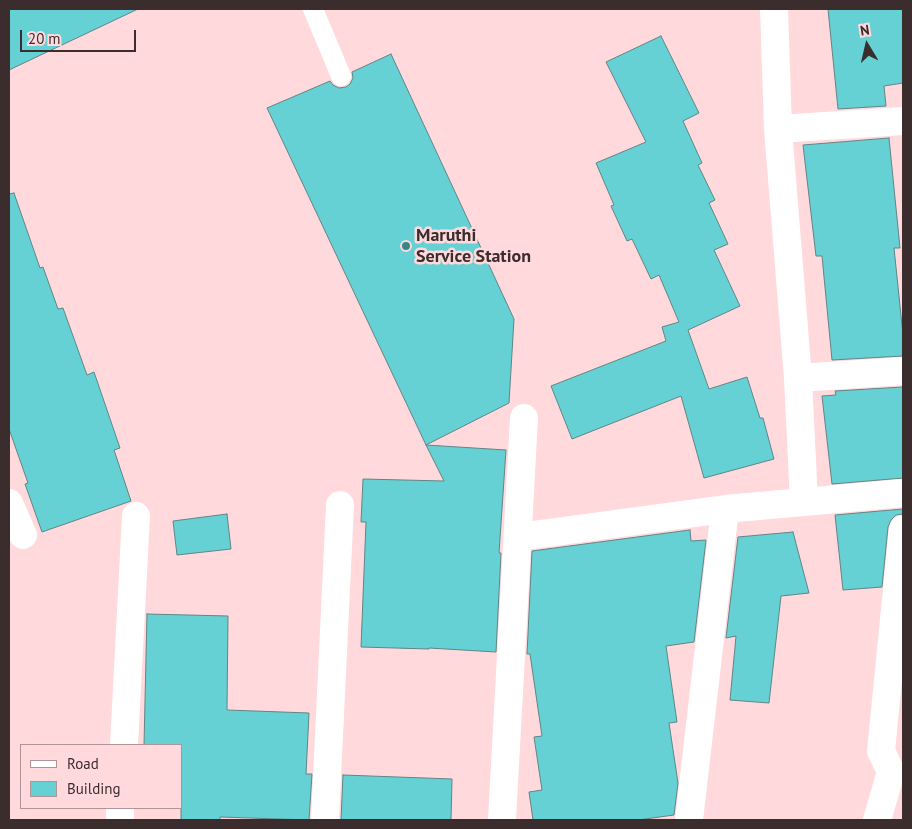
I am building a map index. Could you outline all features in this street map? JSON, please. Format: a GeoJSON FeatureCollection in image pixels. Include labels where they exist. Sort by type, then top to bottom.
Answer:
{"type":"FeatureCollection","features":[{"type":"Feature","properties":{"kind":"street"},"geometry":{"type":"LineString","coordinates":[[774,9],[778,129],[798,378],[804,502]]}},
{"type":"Feature","properties":{"kind":"street"},"geometry":{"type":"LineString","coordinates":[[778,129],[903,121]]}},
{"type":"Feature","properties":{"kind":"street"},"geometry":{"type":"LineString","coordinates":[[798,378],[903,371]]}},
{"type":"Feature","properties":{"kind":"street"},"geometry":{"type":"LineString","coordinates":[[502,820],[524,418]]}},
{"type":"Feature","properties":{"kind":"street"},"geometry":{"type":"LineString","coordinates":[[518,537],[725,509],[903,493]]}},
{"type":"Feature","properties":{"kind":"street"},"geometry":{"type":"LineString","coordinates":[[9,503],[23,535]]}},
{"type":"Feature","properties":{"kind":"street"},"geometry":{"type":"LineString","coordinates":[[325,820],[340,505]]}},
{"type":"Feature","properties":{"kind":"street"},"geometry":{"type":"LineString","coordinates":[[689,820],[725,509]]}},
{"type":"Feature","properties":{"kind":"street"},"geometry":{"type":"LineString","coordinates":[[124,744],[136,516]]}},
{"type":"Feature","properties":{"kind":"street"},"geometry":{"type":"LineString","coordinates":[[877,820],[897,769],[881,751],[903,529]]}},
{"type":"Feature","properties":{"kind":"lane"},"geometry":{"type":"LineString","coordinates":[[313,9],[341,76]]}},
{"type":"Feature","properties":{"kind":"building"},"geometry":{"type":"Polygon","coordinates":[[[9,9],[138,9],[9,70],[9,9]]]}},
{"type":"Feature","properties":{"kind":"building"},"geometry":{"type":"Polygon","coordinates":[[[828,9],[903,9],[903,83],[884,86],[886,106],[838,109],[828,9]]]}},
{"type":"Feature","properties":{"kind":"building"},"geometry":{"type":"Polygon","coordinates":[[[661,36],[699,113],[683,121],[702,163],[698,165],[715,200],[709,203],[728,244],[714,250],[740,306],[688,330],[709,389],[747,377],[760,418],[763,418],[774,459],[704,478],[681,396],[572,439],[551,386],[666,341],[662,327],[679,322],[659,275],[651,279],[632,239],[627,241],[611,206],[614,205],[596,163],[646,142],[606,62],[661,36]]]}},
{"type":"Feature","properties":{"kind":"building","name":"Maruthi Service Station"},"geometry":{"type":"Polygon","coordinates":[[[391,54],[514,319],[509,403],[426,445],[267,108],[330,81],[339,88],[346,87],[353,78],[352,72],[391,54]]]}},
{"type":"Feature","properties":{"kind":"building"},"geometry":{"type":"Polygon","coordinates":[[[889,138],[900,248],[894,248],[903,335],[903,356],[832,360],[822,256],[816,256],[803,145],[889,138]]]}},
{"type":"Feature","properties":{"kind":"building"},"geometry":{"type":"Polygon","coordinates":[[[14,193],[40,268],[43,267],[58,309],[63,308],[87,375],[94,372],[120,448],[114,450],[131,501],[42,532],[25,484],[28,483],[9,429],[9,194],[14,193]]]}},
{"type":"Feature","properties":{"kind":"building"},"geometry":{"type":"Polygon","coordinates":[[[903,387],[903,478],[832,484],[822,396],[836,395],[835,391],[903,387]]]}},
{"type":"Feature","properties":{"kind":"building"},"geometry":{"type":"Polygon","coordinates":[[[426,445],[506,450],[499,553],[501,553],[496,652],[429,648],[361,647],[366,522],[361,522],[363,479],[444,481],[426,445]]]}},
{"type":"Feature","properties":{"kind":"building"},"geometry":{"type":"Polygon","coordinates":[[[903,509],[903,514],[896,515],[888,527],[882,587],[843,590],[835,515],[903,509]]]}},
{"type":"Feature","properties":{"kind":"building"},"geometry":{"type":"Polygon","coordinates":[[[227,514],[231,549],[177,555],[173,521],[227,514]]]}},
{"type":"Feature","properties":{"kind":"building"},"geometry":{"type":"Polygon","coordinates":[[[690,530],[691,541],[706,540],[694,642],[666,646],[677,722],[669,723],[678,783],[674,815],[638,820],[533,820],[529,792],[542,790],[534,737],[542,736],[530,654],[527,654],[532,551],[690,530]]]}},
{"type":"Feature","properties":{"kind":"building"},"geometry":{"type":"Polygon","coordinates":[[[793,532],[809,593],[781,596],[769,703],[730,700],[736,636],[726,638],[738,537],[793,532]]]}},
{"type":"Feature","properties":{"kind":"building"},"geometry":{"type":"Polygon","coordinates":[[[147,614],[228,616],[227,710],[309,713],[306,774],[312,774],[309,820],[220,817],[220,820],[181,820],[182,744],[144,744],[147,614]]]}},
{"type":"Feature","properties":{"kind":"building"},"geometry":{"type":"Polygon","coordinates":[[[343,775],[452,779],[451,820],[341,820],[343,775]]]}},
{"type":"Feature","properties":{"kind":"place","name":"Maruthi Service Station"},"geometry":{"type":"Point","coordinates":[406,246]}}]}
